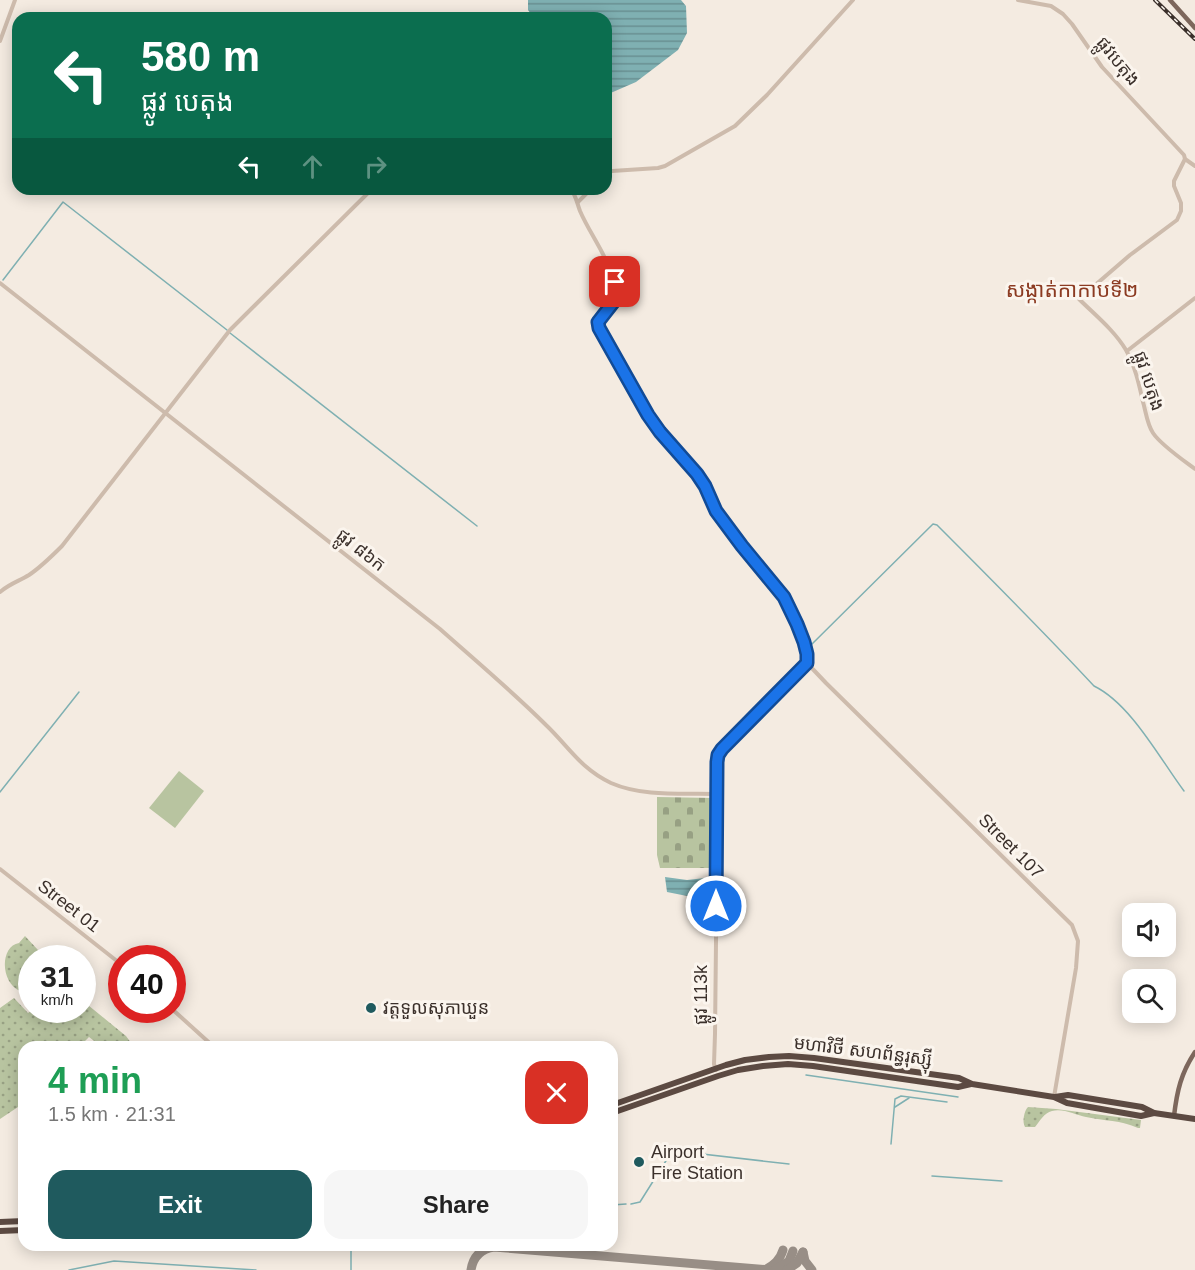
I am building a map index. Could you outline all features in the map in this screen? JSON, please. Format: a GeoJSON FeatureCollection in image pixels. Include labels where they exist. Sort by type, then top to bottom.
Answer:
{"type":"FeatureCollection","features":[{"type":"Feature","properties":{"kind":"highway","name":"មហាវិថី សហព័ន្ធរុស្ស៊ី"},"geometry":{"type":"LineString","coordinates":[[618,1103],[716,1068],[755,1059],[801,1057],[959,1078],[972,1084],[1054,1097],[1068,1095],[1142,1107],[1154,1113],[1195,1119]]}},
{"type":"Feature","properties":{"kind":"highway","name":"មហាវិថី សហព័ន្ធរុស្ស៊ី"},"geometry":{"type":"LineString","coordinates":[[618,1111],[718,1076],[757,1066],[799,1065],[958,1087],[972,1084]]}},
{"type":"Feature","properties":{"kind":"highway"},"geometry":{"type":"LineString","coordinates":[[0,1222],[18,1221]]}},
{"type":"Feature","properties":{"kind":"highway"},"geometry":{"type":"LineString","coordinates":[[0,1231],[18,1230]]}},
{"type":"Feature","properties":{"kind":"main road"},"geometry":{"type":"LineString","coordinates":[[1170,0],[1195,28]]}},
{"type":"Feature","properties":{"kind":"main road"},"geometry":{"type":"LineString","coordinates":[[1174,1116],[1178,1089],[1187,1064],[1195,1052]]}},
{"type":"Feature","properties":{"kind":"street"},"geometry":{"type":"LineString","coordinates":[[0,41],[15,0]]}},
{"type":"Feature","properties":{"kind":"street"},"geometry":{"type":"LineString","coordinates":[[612,171],[658,168],[673,162],[735,126],[767,95],[853,0]]}},
{"type":"Feature","properties":{"kind":"street","name":"ផ្លូវបេតុង"},"geometry":{"type":"LineString","coordinates":[[1018,0],[1052,6],[1063,15],[1104,68],[1177,147],[1185,159],[1195,166]]}},
{"type":"Feature","properties":{"kind":"street","name":"ផ្លូវ បេតុង"},"geometry":{"type":"LineString","coordinates":[[1185,159],[1173,186],[1181,203],[1181,211],[1177,220],[1130,255],[1079,299],[1116,336],[1126,351],[1137,377],[1148,423],[1153,433],[1195,469]]}},
{"type":"Feature","properties":{"kind":"street"},"geometry":{"type":"LineString","coordinates":[[0,592],[51,558],[229,332],[366,195]]}},
{"type":"Feature","properties":{"kind":"street"},"geometry":{"type":"LineString","coordinates":[[574,195],[580,212],[602,250],[615,282],[616,299],[598,322],[599,328],[648,415],[697,474],[716,511],[784,597],[804,642],[807,663]]}},
{"type":"Feature","properties":{"kind":"street"},"geometry":{"type":"LineString","coordinates":[[578,202],[585,195]]}},
{"type":"Feature","properties":{"kind":"street","name":"ផ្លូវ ៨៦ក"},"geometry":{"type":"LineString","coordinates":[[0,284],[440,629],[486,668],[547,726],[579,762],[612,783],[635,790],[655,793],[716,794]]}},
{"type":"Feature","properties":{"kind":"street"},"geometry":{"type":"LineString","coordinates":[[1126,351],[1195,298]]}},
{"type":"Feature","properties":{"kind":"street","name":"ផ្លូវ 113k"},"geometry":{"type":"LineString","coordinates":[[718,1076],[714,1064],[717,762],[720,752],[807,663]]}},
{"type":"Feature","properties":{"kind":"street","name":"Street 107"},"geometry":{"type":"LineString","coordinates":[[807,663],[1072,925],[1078,941],[1076,968],[1054,1097]]}},
{"type":"Feature","properties":{"kind":"street","name":"Street 01"},"geometry":{"type":"LineString","coordinates":[[0,869],[108,954]]}},
{"type":"Feature","properties":{"kind":"street"},"geometry":{"type":"LineString","coordinates":[[186,1022],[207,1041]]}},
{"type":"Feature","properties":{"kind":"green space"},"geometry":{"type":"Polygon","coordinates":[[[179,771],[204,791],[175,828],[149,808],[179,771]]]}},
{"type":"Feature","properties":{"kind":"green space"},"geometry":{"type":"Polygon","coordinates":[[[657,797],[713,798],[713,868],[660,868],[657,855],[657,797]]]}},
{"type":"Feature","properties":{"kind":"green space"},"geometry":{"type":"Polygon","coordinates":[[[25,936],[33,945],[18,945],[18,990],[9,980],[5,965],[8,951],[25,936]]]}},
{"type":"Feature","properties":{"kind":"green space"},"geometry":{"type":"Polygon","coordinates":[[[14,998],[18,1002],[18,1023],[96,1023],[96,1012],[130,1041],[94,1041],[89,1037],[85,1041],[18,1041],[18,1107],[0,1119],[0,1008],[14,998]]]}},
{"type":"Feature","properties":{"kind":"green space"},"geometry":{"type":"Polygon","coordinates":[[[1028,1107],[1056,1109],[1141,1120],[1140,1128],[1056,1110],[1042,1117],[1035,1127],[1025,1127],[1024,1117],[1028,1107]]]}},
{"type":"Feature","properties":{"kind":"water"},"geometry":{"type":"Polygon","coordinates":[[[528,0],[681,0],[686,6],[687,33],[678,50],[636,82],[612,92],[612,12],[530,12],[528,0]]]}},
{"type":"Feature","properties":{"kind":"water"},"geometry":{"type":"Polygon","coordinates":[[[665,877],[687,880],[705,878],[706,892],[687,896],[667,892],[665,877]]]}},
{"type":"Feature","properties":{"kind":"waterway"},"geometry":{"type":"LineString","coordinates":[[3,280],[63,202],[227,330]]}},
{"type":"Feature","properties":{"kind":"waterway"},"geometry":{"type":"LineString","coordinates":[[230,333],[477,526]]}},
{"type":"Feature","properties":{"kind":"waterway"},"geometry":{"type":"LineString","coordinates":[[811,645],[933,524],[937,525],[1094,686],[1108,694],[1120,706],[1144,733],[1184,791]]}},
{"type":"Feature","properties":{"kind":"waterway"},"geometry":{"type":"LineString","coordinates":[[0,792],[79,692]]}},
{"type":"Feature","properties":{"kind":"waterway"},"geometry":{"type":"LineString","coordinates":[[806,1075],[958,1097]]}},
{"type":"Feature","properties":{"kind":"waterway"},"geometry":{"type":"LineString","coordinates":[[891,1144],[895,1099],[901,1096],[947,1102]]}},
{"type":"Feature","properties":{"kind":"waterway"},"geometry":{"type":"LineString","coordinates":[[895,1107],[909,1098]]}},
{"type":"Feature","properties":{"kind":"waterway"},"geometry":{"type":"LineString","coordinates":[[631,1204],[640,1202],[669,1156],[676,1151],[789,1164]]}},
{"type":"Feature","properties":{"kind":"waterway"},"geometry":{"type":"LineString","coordinates":[[932,1176],[1002,1181]]}},
{"type":"Feature","properties":{"kind":"waterway"},"geometry":{"type":"LineString","coordinates":[[618,1205],[626,1204]]}},
{"type":"Feature","properties":{"kind":"waterway"},"geometry":{"type":"LineString","coordinates":[[351,1251],[351,1270]]}},
{"type":"Feature","properties":{"kind":"waterway"},"geometry":{"type":"LineString","coordinates":[[69,1270],[114,1261],[256,1270]]}},
{"type":"Feature","properties":{"kind":"taxiway"},"geometry":{"type":"LineString","coordinates":[[765,1270],[776,1262],[783,1250]]}},
{"type":"Feature","properties":{"kind":"taxiway"},"geometry":{"type":"LineString","coordinates":[[471,1270],[478,1254],[483,1251]]}},
{"type":"Feature","properties":{"kind":"taxiway"},"geometry":{"type":"LineString","coordinates":[[542,1251],[770,1270]]}},
{"type":"Feature","properties":{"kind":"taxiway"},"geometry":{"type":"LineString","coordinates":[[775,1270],[789,1261],[793,1251]]}},
{"type":"Feature","properties":{"kind":"taxiway"},"geometry":{"type":"LineString","coordinates":[[803,1252],[805,1261],[812,1270]]}},
{"type":"Feature","properties":{"kind":"taxiway"},"geometry":{"type":"LineString","coordinates":[[787,1270],[797,1263],[803,1252]]}},
{"type":"Feature","properties":{"kind":"railway"},"geometry":{"type":"LineString","coordinates":[[1155,0],[1195,39]]}},
{"type":"Feature","properties":{"kind":"place","name":"វត្តទួលសុភាឃួន"},"geometry":{"type":"Point","coordinates":[371,1008]}},
{"type":"Feature","properties":{"kind":"place","name":"Airport Fire Station"},"geometry":{"type":"Point","coordinates":[639,1162]}},
{"type":"Feature","properties":{"kind":"district","name":"សង្កាត់កាកាបទី២"},"geometry":{"type":"Point","coordinates":[1072,290]}},
{"type":"Feature","properties":{"kind":"route"},"geometry":{"type":"LineString","coordinates":[[615,282],[616,299],[598,322],[599,328],[648,415],[697,474],[716,511],[784,597],[797,624],[808,658],[807,663],[718,755],[716,906]]}}]}
